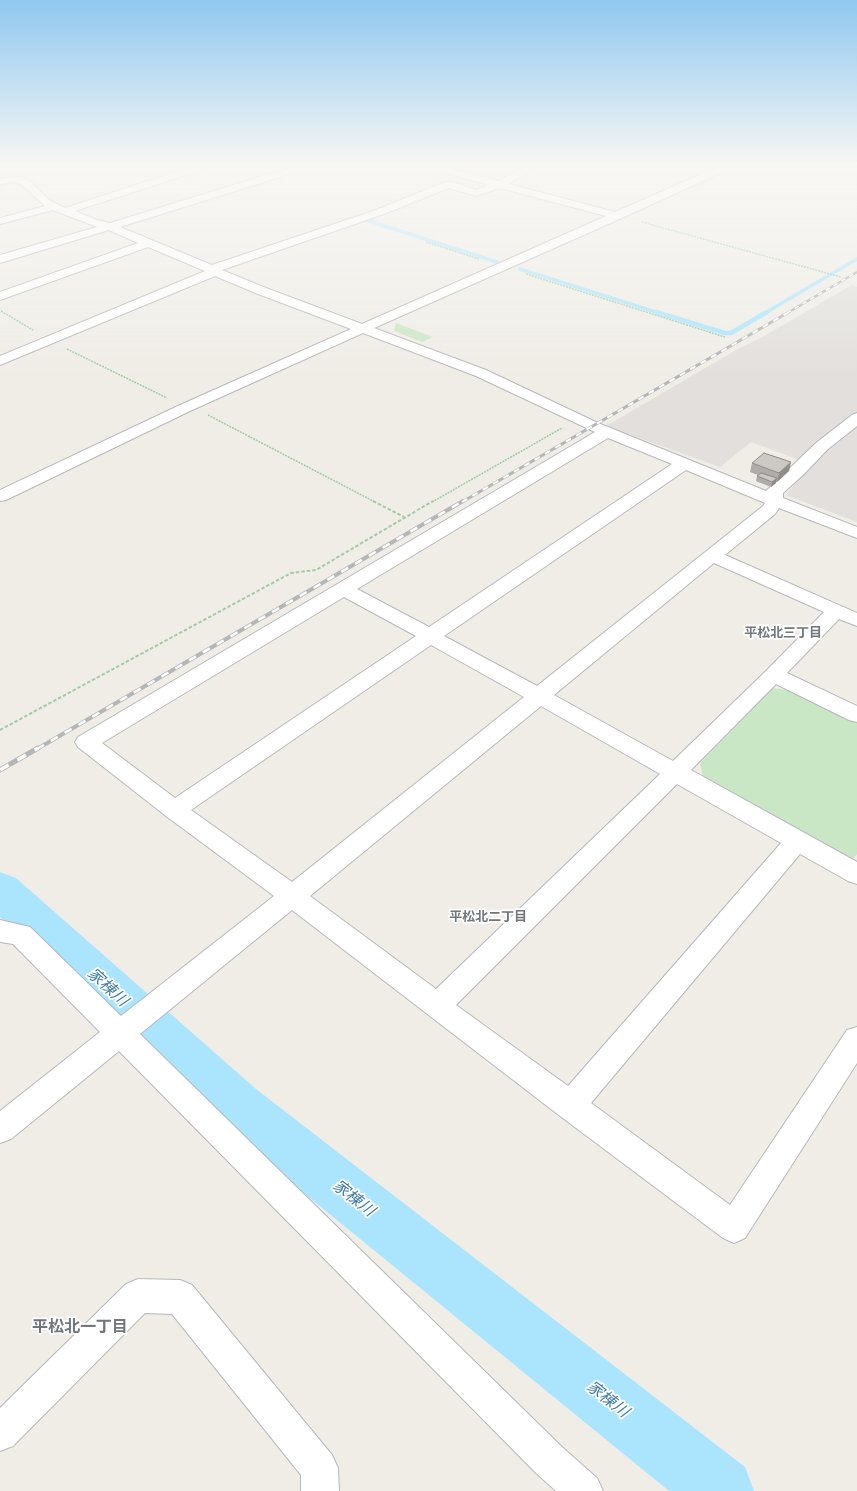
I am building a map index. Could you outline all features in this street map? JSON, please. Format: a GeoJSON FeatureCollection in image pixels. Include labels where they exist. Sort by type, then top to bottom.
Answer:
{"type":"FeatureCollection","features":[{"type":"Feature","properties":{"kind":"street"},"geometry":{"type":"LineString","coordinates":[[0,258],[72,237]]}},
{"type":"Feature","properties":{"kind":"street"},"geometry":{"type":"LineString","coordinates":[[133,237],[212,271],[360,329],[481,373],[607,432],[857,533]]}},
{"type":"Feature","properties":{"kind":"street"},"geometry":{"type":"LineString","coordinates":[[0,361],[51,341],[212,271],[311,237]]}},
{"type":"Feature","properties":{"kind":"street"},"geometry":{"type":"LineString","coordinates":[[0,496],[185,408],[360,329],[571,237]]}},
{"type":"Feature","properties":{"kind":"street"},"geometry":{"type":"LineString","coordinates":[[0,296],[148,243]]}},
{"type":"Feature","properties":{"kind":"street"},"geometry":{"type":"LineString","coordinates":[[776,501],[774,492],[798,471],[822,446],[857,418]]}},
{"type":"Feature","properties":{"kind":"street"},"geometry":{"type":"LineString","coordinates":[[607,432],[86,742],[174,810],[292,896],[570,1106],[734,1227],[857,1039]]}},
{"type":"Feature","properties":{"kind":"street"},"geometry":{"type":"LineString","coordinates":[[174,810],[430,638],[685,463]]}},
{"type":"Feature","properties":{"kind":"street"},"geometry":{"type":"LineString","coordinates":[[0,1129],[199,971],[713,556],[769,510],[776,501]]}},
{"type":"Feature","properties":{"kind":"street"},"geometry":{"type":"LineString","coordinates":[[713,556],[857,620]]}},
{"type":"Feature","properties":{"kind":"street"},"geometry":{"type":"LineString","coordinates":[[344,589],[857,874]]}},
{"type":"Feature","properties":{"kind":"street"},"geometry":{"type":"LineString","coordinates":[[437,1006],[774,675],[836,611]]}},
{"type":"Feature","properties":{"kind":"street"},"geometry":{"type":"LineString","coordinates":[[774,675],[857,715]]}},
{"type":"Feature","properties":{"kind":"street"},"geometry":{"type":"LineString","coordinates":[[570,1106],[797,841]]}},
{"type":"Feature","properties":{"kind":"street"},"geometry":{"type":"LineString","coordinates":[[0,931],[21,935],[124,1030],[549,1460],[584,1491]]}},
{"type":"Feature","properties":{"kind":"street"},"geometry":{"type":"LineString","coordinates":[[0,1433],[138,1296],[180,1297],[319,1468],[320,1491]]}},
{"type":"Feature","properties":{"kind":"path"},"geometry":{"type":"LineString","coordinates":[[693,237],[841,277]]}},
{"type":"Feature","properties":{"kind":"path"},"geometry":{"type":"LineString","coordinates":[[426,242],[725,337]]}},
{"type":"Feature","properties":{"kind":"path"},"geometry":{"type":"LineString","coordinates":[[0,310],[51,341],[185,408],[198,410],[404,517]]}},
{"type":"Feature","properties":{"kind":"path"},"geometry":{"type":"LineString","coordinates":[[0,730],[291,573],[316,570],[404,517],[564,427]]}},
{"type":"Feature","properties":{"kind":"shaded area"},"geometry":{"type":"Polygon","coordinates":[[[852,285],[857,287],[857,413],[815,445],[802,461],[751,442],[720,467],[606,426],[738,349],[766,335],[852,285]]]}},
{"type":"Feature","properties":{"kind":"shaded area"},"geometry":{"type":"Polygon","coordinates":[[[857,422],[857,522],[786,495],[824,448],[857,422]]]}},
{"type":"Feature","properties":{"kind":"green space"},"geometry":{"type":"Polygon","coordinates":[[[396,323],[433,337],[422,342],[394,331],[396,323]]]}},
{"type":"Feature","properties":{"kind":"green space"},"geometry":{"type":"Polygon","coordinates":[[[772,688],[793,691],[857,723],[857,854],[851,861],[703,777],[700,763],[772,688]]]}},
{"type":"Feature","properties":{"kind":"building"},"geometry":{"type":"Polygon","coordinates":[[[764,453],[791,462],[779,473],[752,463],[764,453]]]}},
{"type":"Feature","properties":{"kind":"building"},"geometry":{"type":"Polygon","coordinates":[[[761,473],[777,478],[772,482],[757,476],[761,473]]]}},
{"type":"Feature","properties":{"kind":"waterway"},"geometry":{"type":"LineString","coordinates":[[418,237],[497,262]]}},
{"type":"Feature","properties":{"kind":"waterway"},"geometry":{"type":"LineString","coordinates":[[765,313],[857,259]]}},
{"type":"Feature","properties":{"kind":"waterway"},"geometry":{"type":"LineString","coordinates":[[520,269],[659,313]]}},
{"type":"Feature","properties":{"kind":"waterway"},"geometry":{"type":"LineString","coordinates":[[656,312],[725,333],[731,333],[767,312]]}},
{"type":"Feature","properties":{"kind":"waterway","name":"家棟川"},"geometry":{"type":"LineString","coordinates":[[0,890],[237,1106],[721,1491]]}},
{"type":"Feature","properties":{"kind":"railway"},"geometry":{"type":"LineString","coordinates":[[787,313],[857,272]]}},
{"type":"Feature","properties":{"kind":"railway"},"geometry":{"type":"LineString","coordinates":[[462,502],[789,312]]}},
{"type":"Feature","properties":{"kind":"railway"},"geometry":{"type":"LineString","coordinates":[[37,749],[463,501]]}},
{"type":"Feature","properties":{"kind":"railway"},"geometry":{"type":"LineString","coordinates":[[0,770],[38,748]]}},
{"type":"Feature","properties":{"kind":"district","name":"平松北三丁目"},"geometry":{"type":"Point","coordinates":[783,634]}},
{"type":"Feature","properties":{"kind":"district","name":"平松北二丁目"},"geometry":{"type":"Point","coordinates":[488,918]}},
{"type":"Feature","properties":{"kind":"district","name":"平松北一丁目"},"geometry":{"type":"Point","coordinates":[80,1328]}}]}
